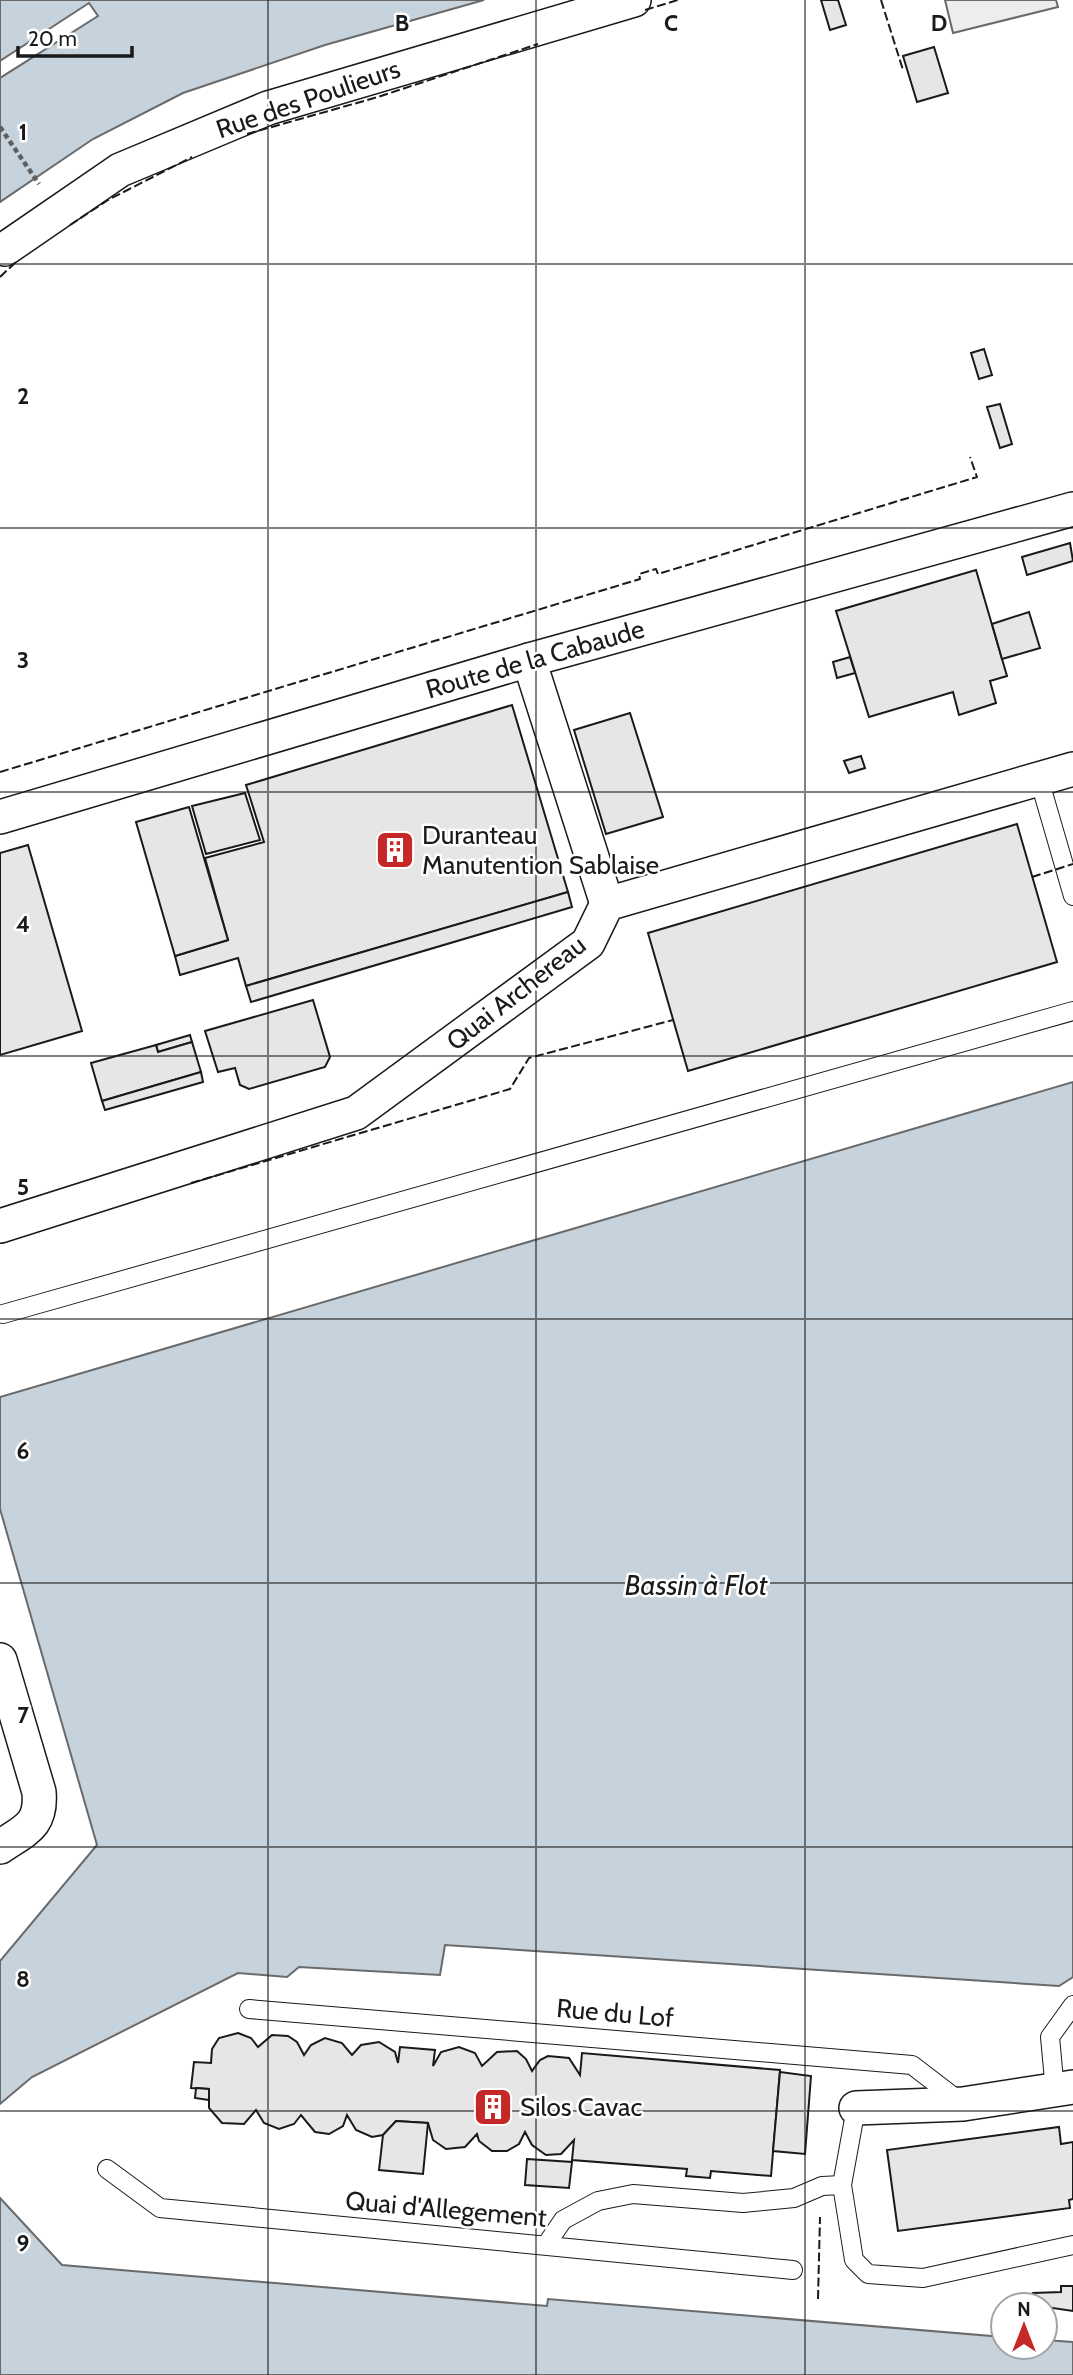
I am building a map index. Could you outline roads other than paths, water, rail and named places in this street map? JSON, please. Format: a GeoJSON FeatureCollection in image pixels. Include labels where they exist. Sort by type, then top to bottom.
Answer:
{"type":"FeatureCollection","features":[{"type":"Feature","properties":{"kind":"street","name":"Rue des Poulieurs"},"geometry":{"type":"LineString","coordinates":[[5,249],[120,170],[268,108],[634,0]]}},
{"type":"Feature","properties":{"kind":"street","name":"Route de la Cabaude"},"geometry":{"type":"LineString","coordinates":[[0,817],[529,660],[1073,509]]}},
{"type":"Feature","properties":{"kind":"street"},"geometry":{"type":"LineString","coordinates":[[529,660],[607,904],[1073,769]]}},
{"type":"Feature","properties":{"kind":"street","name":"Quai Archereau"},"geometry":{"type":"LineString","coordinates":[[0,1226],[356,1113],[588,943],[607,904]]}},
{"type":"Feature","properties":{"kind":"street"},"geometry":{"type":"LineString","coordinates":[[0,1660],[39,1792],[41,1809],[34,1825],[0,1847]]}},
{"type":"Feature","properties":{"kind":"street"},"geometry":{"type":"LineString","coordinates":[[856,2108],[964,2104],[1064,2089]]}},
{"type":"Feature","properties":{"kind":"lane"},"geometry":{"type":"LineString","coordinates":[[1039,779],[1073,896]]}},
{"type":"Feature","properties":{"kind":"lane"},"geometry":{"type":"LineString","coordinates":[[3,1314],[1073,1010]]}},
{"type":"Feature","properties":{"kind":"lane"},"geometry":{"type":"LineString","coordinates":[[1064,2089],[1051,2037],[1073,2005]]}},
{"type":"Feature","properties":{"kind":"lane","name":"Rue du Lof"},"geometry":{"type":"LineString","coordinates":[[249,2009],[912,2065],[964,2104]]}},
{"type":"Feature","properties":{"kind":"lane"},"geometry":{"type":"LineString","coordinates":[[856,2108],[842,2185],[854,2260],[868,2274],[923,2278],[1073,2245]]}},
{"type":"Feature","properties":{"kind":"lane","name":"Quai d'Allegement"},"geometry":{"type":"LineString","coordinates":[[107,2169],[160,2208],[793,2270]]}},
{"type":"Feature","properties":{"kind":"lane"},"geometry":{"type":"LineString","coordinates":[[546,2245],[562,2220],[598,2201],[633,2194],[743,2203],[794,2198],[822,2186],[842,2185]]}},
{"type":"Feature","properties":{"kind":"water"},"geometry":{"type":"Polygon","coordinates":[[[0,0],[484,0],[325,45],[183,93],[93,139],[0,202],[0,0]]]}},
{"type":"Feature","properties":{"kind":"water","name":"Bassin à Flot"},"geometry":{"type":"Polygon","coordinates":[[[1073,1082],[1073,1977],[1059,1986],[445,1945],[440,1975],[299,1967],[287,1977],[238,1973],[32,2077],[0,2104],[0,1961],[97,1845],[0,1509],[0,1397],[1073,1082]]]}},
{"type":"Feature","properties":{"kind":"water"},"geometry":{"type":"Polygon","coordinates":[[[0,2198],[62,2265],[547,2306],[548,2299],[989,2336],[989,2361],[1059,2361],[1059,2341],[1073,2342],[1073,2375],[0,2375],[0,2198]]]}},
{"type":"Feature","properties":{"kind":"place","name":"Duranteau Manutention Sablaise"},"geometry":{"type":"Point","coordinates":[395,850]}},
{"type":"Feature","properties":{"kind":"place","name":"Silos Cavac"},"geometry":{"type":"Point","coordinates":[493,2107]}}]}
